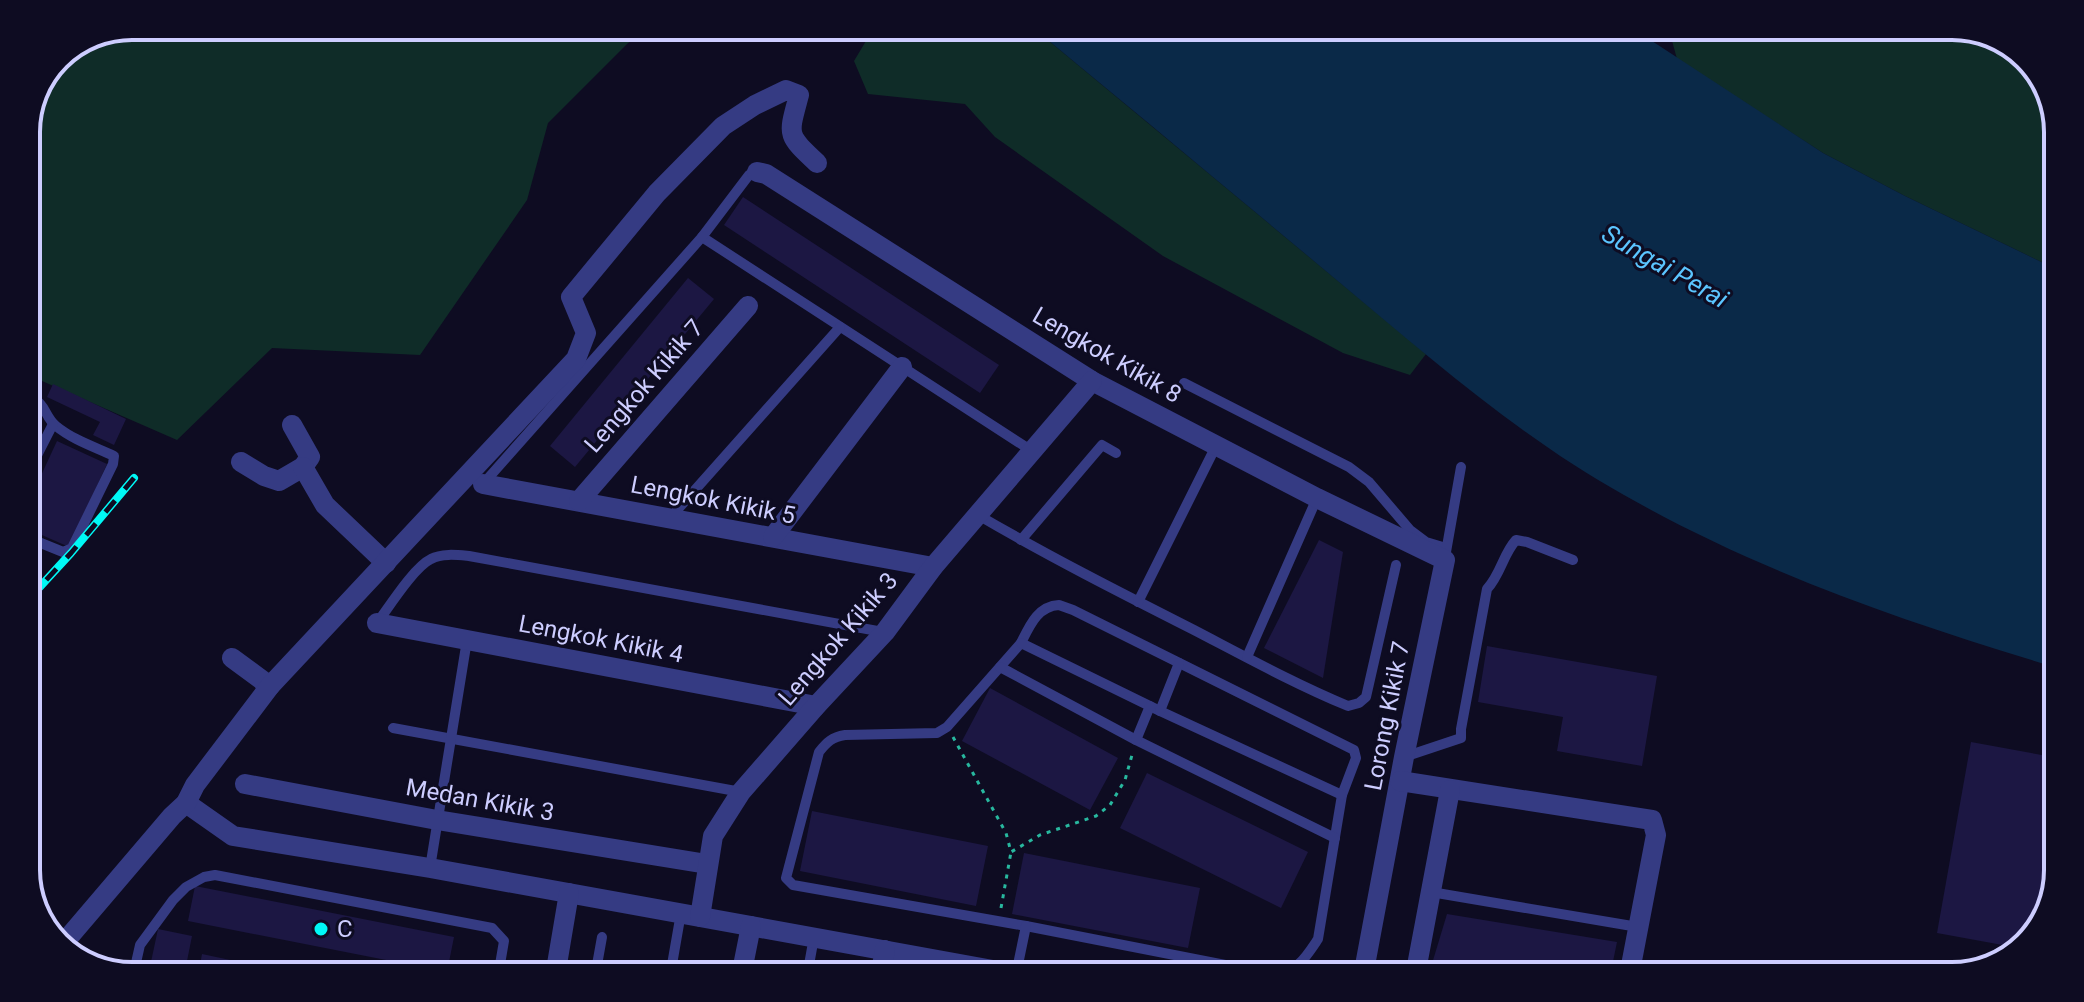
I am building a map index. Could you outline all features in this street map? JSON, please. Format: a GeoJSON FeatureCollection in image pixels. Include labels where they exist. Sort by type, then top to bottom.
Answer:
{"type":"FeatureCollection","features":[{"type":"Feature","properties":{"kind":"street"},"geometry":{"type":"LineString","coordinates":[[69,937],[186,803],[195,785],[270,686],[576,359],[586,333],[571,297],[657,193],[723,126],[786,90],[799,95],[790,126],[794,141],[817,163]]}},
{"type":"Feature","properties":{"kind":"street","name":"Lengkok Kikik 8"},"geometry":{"type":"LineString","coordinates":[[757,172],[766,174],[1092,381],[1317,498],[1446,554]]}},
{"type":"Feature","properties":{"kind":"street","name":"Lengkok Kikik 7"},"geometry":{"type":"LineString","coordinates":[[579,501],[748,306]]}},
{"type":"Feature","properties":{"kind":"street"},"geometry":{"type":"LineString","coordinates":[[773,537],[902,367]]}},
{"type":"Feature","properties":{"kind":"street","name":"Lengkok Kikik 3"},"geometry":{"type":"LineString","coordinates":[[691,915],[713,836],[741,792],[885,632],[933,567],[1092,381]]}},
{"type":"Feature","properties":{"kind":"street"},"geometry":{"type":"LineString","coordinates":[[241,462],[279,481],[303,467],[310,457],[292,425]]}},
{"type":"Feature","properties":{"kind":"street"},"geometry":{"type":"LineString","coordinates":[[303,467],[325,505],[386,563]]}},
{"type":"Feature","properties":{"kind":"street","name":"Lengkok Kikik 5"},"geometry":{"type":"LineString","coordinates":[[483,484],[933,567]]}},
{"type":"Feature","properties":{"kind":"street","name":"Lorong Kikik 7"},"geometry":{"type":"LineString","coordinates":[[1366,962],[1446,554]]}},
{"type":"Feature","properties":{"kind":"street","name":"Lengkok Kikik 4"},"geometry":{"type":"LineString","coordinates":[[377,623],[816,706]]}},
{"type":"Feature","properties":{"kind":"street"},"geometry":{"type":"LineString","coordinates":[[232,658],[270,686]]}},
{"type":"Feature","properties":{"kind":"street"},"geometry":{"type":"LineString","coordinates":[[1400,781],[1652,820],[1656,835],[1632,962]]}},
{"type":"Feature","properties":{"kind":"street","name":"Medan Kikik 3"},"geometry":{"type":"LineString","coordinates":[[245,784],[437,820],[707,864]]}},
{"type":"Feature","properties":{"kind":"street"},"geometry":{"type":"LineString","coordinates":[[1418,962],[1450,790]]}},
{"type":"Feature","properties":{"kind":"street"},"geometry":{"type":"LineString","coordinates":[[186,803],[233,836],[814,937],[885,950],[927,962]]}},
{"type":"Feature","properties":{"kind":"street"},"geometry":{"type":"LineString","coordinates":[[557,962],[569,893]]}},
{"type":"Feature","properties":{"kind":"street"},"geometry":{"type":"LineString","coordinates":[[744,962],[751,926]]}},
{"type":"Feature","properties":{"kind":"street"},"geometry":{"type":"LineString","coordinates":[[883,962],[885,950]]}},
{"type":"Feature","properties":{"kind":"lane"},"geometry":{"type":"LineString","coordinates":[[483,484],[702,237],[749,175],[757,172]]}},
{"type":"Feature","properties":{"kind":"lane"},"geometry":{"type":"LineString","coordinates":[[702,237],[1032,451]]}},
{"type":"Feature","properties":{"kind":"lane"},"geometry":{"type":"LineString","coordinates":[[670,518],[840,327]]}},
{"type":"Feature","properties":{"kind":"lane"},"geometry":{"type":"LineString","coordinates":[[1184,383],[1349,467],[1369,482],[1410,530],[1446,554]]}},
{"type":"Feature","properties":{"kind":"lane"},"geometry":{"type":"LineString","coordinates":[[40,402],[53,424],[77,440],[114,456],[113,464],[72,548],[63,552],[40,543]]}},
{"type":"Feature","properties":{"kind":"lane"},"geometry":{"type":"LineString","coordinates":[[40,450],[53,424]]}},
{"type":"Feature","properties":{"kind":"lane"},"geometry":{"type":"LineString","coordinates":[[1021,540],[1102,445],[1116,453]]}},
{"type":"Feature","properties":{"kind":"lane"},"geometry":{"type":"LineString","coordinates":[[1138,602],[1216,446]]}},
{"type":"Feature","properties":{"kind":"lane","name":"Lorong Kikik 7"},"geometry":{"type":"LineString","coordinates":[[1446,554],[1461,467]]}},
{"type":"Feature","properties":{"kind":"lane"},"geometry":{"type":"LineString","coordinates":[[1247,657],[1317,498]]}},
{"type":"Feature","properties":{"kind":"lane"},"geometry":{"type":"LineString","coordinates":[[978,515],[1138,602],[1348,706],[1366,697],[1396,565]]}},
{"type":"Feature","properties":{"kind":"lane"},"geometry":{"type":"LineString","coordinates":[[1404,757],[1461,738],[1487,589],[1498,575],[1510,546],[1516,540],[1527,542],[1573,560]]}},
{"type":"Feature","properties":{"kind":"lane"},"geometry":{"type":"LineString","coordinates":[[377,623],[409,580],[431,559],[451,555],[885,632]]}},
{"type":"Feature","properties":{"kind":"lane"},"geometry":{"type":"LineString","coordinates":[[1210,962],[793,885],[786,878],[819,752],[833,737],[845,735],[937,733],[947,727],[1021,643],[1041,610],[1059,605],[1073,610],[1354,750],[1356,758],[1342,795],[1318,939],[1302,962]]}},
{"type":"Feature","properties":{"kind":"lane"},"geometry":{"type":"LineString","coordinates":[[430,868],[467,640]]}},
{"type":"Feature","properties":{"kind":"lane"},"geometry":{"type":"LineString","coordinates":[[1021,643],[1342,795]]}},
{"type":"Feature","properties":{"kind":"lane"},"geometry":{"type":"LineString","coordinates":[[1136,740],[1179,663]]}},
{"type":"Feature","properties":{"kind":"lane"},"geometry":{"type":"LineString","coordinates":[[1000,667],[1136,740],[1335,838]]}},
{"type":"Feature","properties":{"kind":"lane"},"geometry":{"type":"LineString","coordinates":[[393,728],[741,792]]}},
{"type":"Feature","properties":{"kind":"lane"},"geometry":{"type":"LineString","coordinates":[[136,962],[140,945],[173,900],[186,887],[215,875],[492,928],[504,941],[500,962]]}},
{"type":"Feature","properties":{"kind":"lane"},"geometry":{"type":"LineString","coordinates":[[1431,892],[1638,927]]}},
{"type":"Feature","properties":{"kind":"lane"},"geometry":{"type":"LineString","coordinates":[[675,962],[691,915]]}},
{"type":"Feature","properties":{"kind":"lane"},"geometry":{"type":"LineString","coordinates":[[1021,962],[1026,926]]}},
{"type":"Feature","properties":{"kind":"lane"},"geometry":{"type":"LineString","coordinates":[[598,962],[602,937]]}},
{"type":"Feature","properties":{"kind":"lane"},"geometry":{"type":"LineString","coordinates":[[810,962],[814,937]]}},
{"type":"Feature","properties":{"kind":"path"},"geometry":{"type":"LineString","coordinates":[[947,727],[1006,833],[1011,852],[999,921]]}},
{"type":"Feature","properties":{"kind":"path"},"geometry":{"type":"LineString","coordinates":[[1011,852],[1040,835],[1096,816],[1110,805],[1125,780],[1136,740]]}},
{"type":"Feature","properties":{"kind":"green space"},"geometry":{"type":"Polygon","coordinates":[[[132,40],[632,40],[548,123],[527,200],[420,355],[272,348],[177,440],[40,380],[40,126],[50,91],[71,63],[103,45],[132,40]]]}},
{"type":"Feature","properties":{"kind":"green space"},"geometry":{"type":"Polygon","coordinates":[[[867,40],[1048,40],[1426,354],[1410,375],[1343,353],[1163,256],[995,137],[965,104],[868,94],[854,61],[867,40]]]}},
{"type":"Feature","properties":{"kind":"green space"},"geometry":{"type":"Polygon","coordinates":[[[1672,40],[1952,40],[1976,43],[1993,50],[2021,71],[2034,91],[2042,114],[2044,263],[1823,153],[1677,59],[1672,40]]]}},
{"type":"Feature","properties":{"kind":"water","name":"Sungai Perai"},"geometry":{"type":"Polygon","coordinates":[[[1048,40],[1650,40],[1823,153],[2044,263],[2044,664],[1836,594],[1676,523],[1548,448],[1442,368],[1048,40]]]}},
{"type":"Feature","properties":{"kind":"building"},"geometry":{"type":"Polygon","coordinates":[[[743,197],[999,365],[980,393],[724,225],[743,197]]]}},
{"type":"Feature","properties":{"kind":"building"},"geometry":{"type":"Polygon","coordinates":[[[688,278],[714,299],[575,467],[550,446],[688,278]]]}},
{"type":"Feature","properties":{"kind":"building"},"geometry":{"type":"Polygon","coordinates":[[[53,384],[126,419],[114,445],[93,435],[100,422],[47,397],[53,384]]]}},
{"type":"Feature","properties":{"kind":"building"},"geometry":{"type":"Polygon","coordinates":[[[57,441],[107,464],[69,547],[40,534],[40,478],[57,441]]]}},
{"type":"Feature","properties":{"kind":"building"},"geometry":{"type":"Polygon","coordinates":[[[1319,540],[1343,552],[1323,678],[1264,648],[1319,540]]]}},
{"type":"Feature","properties":{"kind":"building"},"geometry":{"type":"Polygon","coordinates":[[[1487,646],[1657,676],[1642,766],[1557,751],[1563,717],[1478,702],[1487,646]]]}},
{"type":"Feature","properties":{"kind":"building"},"geometry":{"type":"Polygon","coordinates":[[[990,688],[1118,758],[1090,810],[962,741],[990,688]]]}},
{"type":"Feature","properties":{"kind":"building"},"geometry":{"type":"Polygon","coordinates":[[[1971,742],[2044,755],[2043,882],[2041,894],[2028,921],[2004,945],[1937,933],[1971,742]]]}},
{"type":"Feature","properties":{"kind":"building"},"geometry":{"type":"Polygon","coordinates":[[[1147,773],[1308,852],[1281,908],[1120,828],[1147,773]]]}},
{"type":"Feature","properties":{"kind":"building"},"geometry":{"type":"Polygon","coordinates":[[[812,811],[988,846],[976,906],[800,871],[812,811]]]}},
{"type":"Feature","properties":{"kind":"building"},"geometry":{"type":"Polygon","coordinates":[[[1024,853],[1200,888],[1188,948],[1012,914],[1024,853]]]}},
{"type":"Feature","properties":{"kind":"building","name":"C"},"geometry":{"type":"Polygon","coordinates":[[[195,886],[454,937],[449,962],[396,962],[188,921],[195,886]]]}},
{"type":"Feature","properties":{"kind":"building"},"geometry":{"type":"Polygon","coordinates":[[[1447,914],[1617,942],[1613,962],[1433,962],[1447,914]]]}},
{"type":"Feature","properties":{"kind":"building"},"geometry":{"type":"Polygon","coordinates":[[[158,929],[192,936],[187,962],[151,962],[158,929]]]}},
{"type":"Feature","properties":{"kind":"building"},"geometry":{"type":"Polygon","coordinates":[[[202,954],[240,962],[201,962],[202,954]]]}},
{"type":"Feature","properties":{"kind":"railway"},"geometry":{"type":"LineString","coordinates":[[40,587],[134,478]]}},
{"type":"Feature","properties":{"kind":"place","name":"C"},"geometry":{"type":"Point","coordinates":[321,929]}}]}
